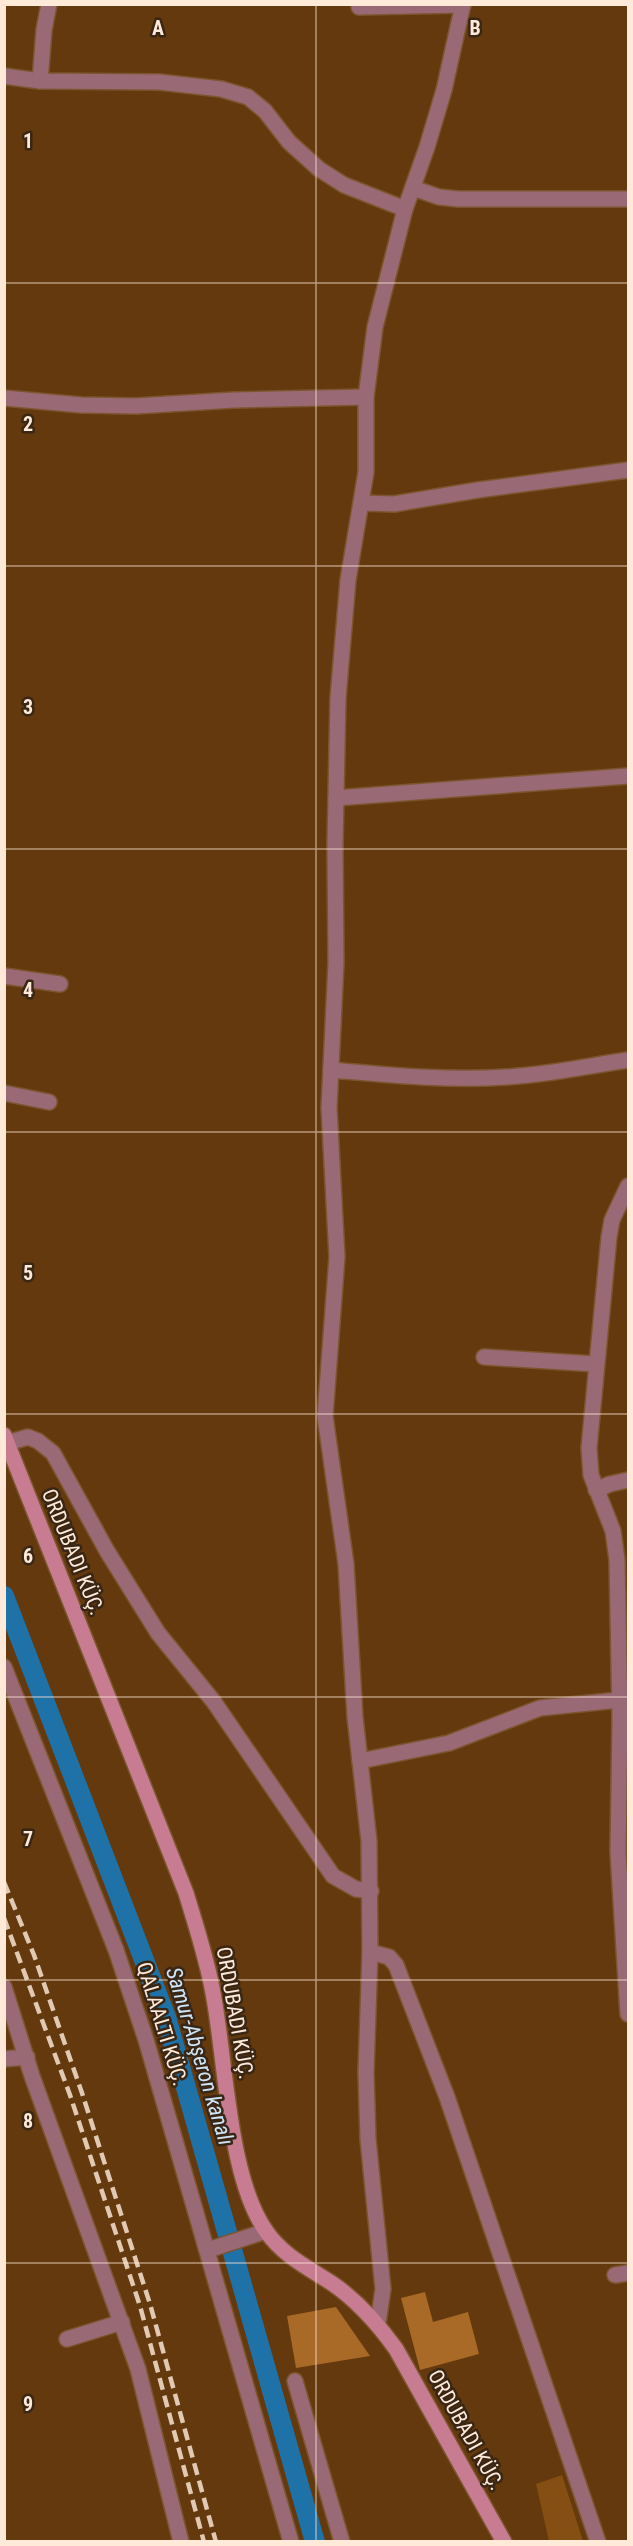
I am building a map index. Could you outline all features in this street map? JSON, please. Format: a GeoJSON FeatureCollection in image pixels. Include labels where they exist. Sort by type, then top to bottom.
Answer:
{"type":"FeatureCollection","features":[{"type":"Feature","properties":{"kind":"street"},"geometry":{"type":"LineString","coordinates":[[40,81],[44,30],[49,4]]}},
{"type":"Feature","properties":{"kind":"street"},"geometry":{"type":"LineString","coordinates":[[359,8],[463,5],[444,90],[405,209],[375,327],[366,397],[366,472],[342,630],[336,798],[336,963],[329,1142],[337,1257],[325,1416],[346,1564],[355,1718],[366,1802],[371,1891],[366,2072],[368,2139],[383,2289],[378,2323]]}},
{"type":"Feature","properties":{"kind":"street"},"geometry":{"type":"LineString","coordinates":[[4,76],[40,81],[159,82],[221,89],[248,97],[265,111],[289,142],[319,169],[344,185],[405,209]]}},
{"type":"Feature","properties":{"kind":"street"},"geometry":{"type":"LineString","coordinates":[[413,188],[439,197],[458,199],[628,199]]}},
{"type":"Feature","properties":{"kind":"street"},"geometry":{"type":"LineString","coordinates":[[4,398],[81,405],[136,406],[234,400],[366,397]]}},
{"type":"Feature","properties":{"kind":"street"},"geometry":{"type":"LineString","coordinates":[[362,503],[394,504],[628,470]]}},
{"type":"Feature","properties":{"kind":"street"},"geometry":{"type":"LineString","coordinates":[[336,798],[628,776]]}},
{"type":"Feature","properties":{"kind":"street"},"geometry":{"type":"LineString","coordinates":[[4,976],[60,984]]}},
{"type":"Feature","properties":{"kind":"street"},"geometry":{"type":"LineString","coordinates":[[331,1070],[415,1077],[508,1077],[628,1060]]}},
{"type":"Feature","properties":{"kind":"street"},"geometry":{"type":"LineString","coordinates":[[4,1093],[49,1102]]}},
{"type":"Feature","properties":{"kind":"street"},"geometry":{"type":"LineString","coordinates":[[628,1186],[624,1210],[612,1220],[609,1237],[589,1448],[591,1475],[623,1560],[618,1852],[628,2014]]}},
{"type":"Feature","properties":{"kind":"street"},"geometry":{"type":"LineString","coordinates":[[484,1357],[596,1364]]}},
{"type":"Feature","properties":{"kind":"street"},"geometry":{"type":"LineString","coordinates":[[6,1439],[28,1437],[38,1440],[53,1454],[107,1551],[158,1633],[214,1702],[333,1876],[356,1889],[371,1891]]}},
{"type":"Feature","properties":{"kind":"street","name":"ORDUBADI KÜÇ."},"geometry":{"type":"LineString","coordinates":[[6,1439],[186,1893],[204,1950],[240,2164],[248,2193],[266,2232],[295,2260],[333,2284],[378,2323],[396,2349],[504,2541]]}},
{"type":"Feature","properties":{"kind":"street"},"geometry":{"type":"LineString","coordinates":[[596,1490],[628,1480]]}},
{"type":"Feature","properties":{"kind":"street"},"geometry":{"type":"LineString","coordinates":[[4,1667],[116,1950],[146,2040],[291,2541]]}},
{"type":"Feature","properties":{"kind":"street"},"geometry":{"type":"LineString","coordinates":[[360,1761],[449,1743],[540,1708],[619,1700]]}},
{"type":"Feature","properties":{"kind":"street"},"geometry":{"type":"LineString","coordinates":[[370,1952],[389,1957],[400,1975],[447,2097],[598,2541]]}},
{"type":"Feature","properties":{"kind":"street"},"geometry":{"type":"LineString","coordinates":[[4,1987],[138,2369],[181,2541]]}},
{"type":"Feature","properties":{"kind":"street"},"geometry":{"type":"LineString","coordinates":[[4,2059],[27,2056]]}},
{"type":"Feature","properties":{"kind":"street"},"geometry":{"type":"LineString","coordinates":[[208,2250],[266,2232]]}},
{"type":"Feature","properties":{"kind":"street"},"geometry":{"type":"LineString","coordinates":[[67,2338],[122,2322]]}},
{"type":"Feature","properties":{"kind":"street"},"geometry":{"type":"LineString","coordinates":[[295,2381],[342,2541]]}},
{"type":"Feature","properties":{"kind":"shaded area"},"geometry":{"type":"Polygon","coordinates":[[[562,2475],[583,2541],[549,2541],[536,2484],[562,2475]]]}},
{"type":"Feature","properties":{"kind":"building"},"geometry":{"type":"Polygon","coordinates":[[[425,2292],[433,2322],[468,2312],[479,2354],[420,2370],[401,2298],[425,2292]]]}},
{"type":"Feature","properties":{"kind":"building"},"geometry":{"type":"Polygon","coordinates":[[[336,2307],[370,2356],[296,2368],[287,2316],[336,2307]]]}},
{"type":"Feature","properties":{"kind":"waterway","name":"Samur-Abşeron kanalı"},"geometry":{"type":"LineString","coordinates":[[4,1596],[166,2017],[315,2542]]}},
{"type":"Feature","properties":{"kind":"railway"},"geometry":{"type":"LineString","coordinates":[[4,1882],[34,1955],[82,2093],[150,2304],[216,2542]]}},
{"type":"Feature","properties":{"kind":"railway"},"geometry":{"type":"LineString","coordinates":[[4,1918],[70,2095],[140,2306],[204,2542]]}}]}
